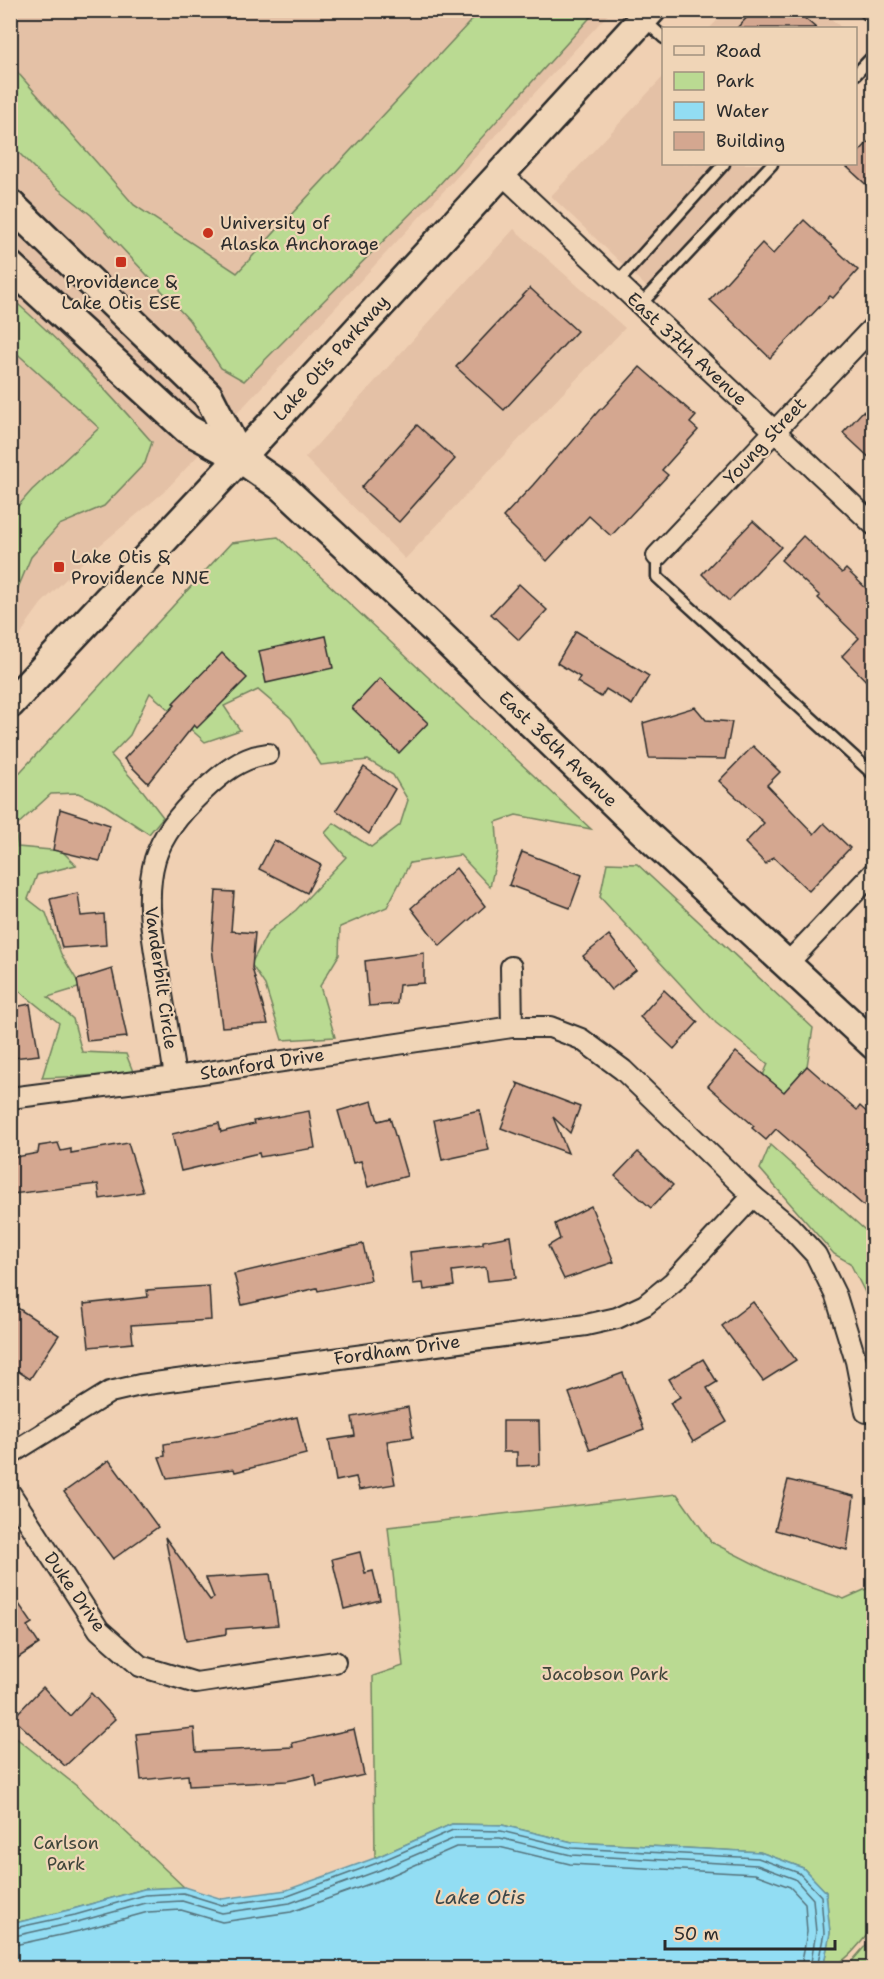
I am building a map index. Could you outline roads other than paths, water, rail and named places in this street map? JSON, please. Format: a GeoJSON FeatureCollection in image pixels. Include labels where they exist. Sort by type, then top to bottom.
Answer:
{"type":"FeatureCollection","features":[{"type":"Feature","properties":{"kind":"main road","name":"Lake Otis Parkway"},"geometry":{"type":"LineString","coordinates":[[10,704],[240,458],[501,173],[653,23]]}},
{"type":"Feature","properties":{"kind":"main road"},"geometry":{"type":"LineString","coordinates":[[10,204],[208,395],[240,458]]}},
{"type":"Feature","properties":{"kind":"main road","name":"East 36th Avenue"},"geometry":{"type":"LineString","coordinates":[[10,266],[187,429],[240,458],[282,487],[434,629],[644,832],[873,1045]]}},
{"type":"Feature","properties":{"kind":"street","name":"East 37th Avenue"},"geometry":{"type":"LineString","coordinates":[[501,173],[873,525]]}},
{"type":"Feature","properties":{"kind":"street","name":"Young Street"},"geometry":{"type":"LineString","coordinates":[[657,556],[873,326]]}},
{"type":"Feature","properties":{"kind":"street","name":"Vanderbilt Circle"},"geometry":{"type":"LineString","coordinates":[[175,1077],[151,920],[150,880],[156,857],[168,833],[185,808],[210,785],[233,766],[254,756],[268,754]]}},
{"type":"Feature","properties":{"kind":"street"},"geometry":{"type":"LineString","coordinates":[[787,964],[873,872]]}},
{"type":"Feature","properties":{"kind":"street"},"geometry":{"type":"LineString","coordinates":[[511,967],[512,1027]]}},
{"type":"Feature","properties":{"kind":"street","name":"Stanford Drive"},"geometry":{"type":"LineString","coordinates":[[10,1098],[175,1077],[512,1027],[550,1027],[581,1039],[623,1070],[753,1196],[790,1227],[816,1255],[836,1296],[856,1361],[866,1412]]}},
{"type":"Feature","properties":{"kind":"street","name":"Fordham Drive"},"geometry":{"type":"LineString","coordinates":[[10,1454],[110,1392],[164,1382],[617,1318],[645,1305],[673,1282],[753,1196]]}},
{"type":"Feature","properties":{"kind":"street","name":"Duke Drive"},"geometry":{"type":"LineString","coordinates":[[10,1493],[99,1630],[140,1666],[196,1683],[335,1662]]}},
{"type":"Feature","properties":{"kind":"lane"},"geometry":{"type":"LineString","coordinates":[[857,72],[873,55]]}},
{"type":"Feature","properties":{"kind":"lane"},"geometry":{"type":"LineString","coordinates":[[617,283],[723,165]]}},
{"type":"Feature","properties":{"kind":"lane"},"geometry":{"type":"LineString","coordinates":[[640,305],[771,165]]}},
{"type":"Feature","properties":{"kind":"lane"},"geometry":{"type":"LineString","coordinates":[[657,556],[657,577],[873,775]]}},
{"type":"Feature","properties":{"kind":"water","name":"Lake Otis"},"geometry":{"type":"Polygon","coordinates":[[[452,1824],[502,1825],[572,1842],[760,1852],[803,1868],[826,1892],[830,1933],[823,1968],[11,1968],[11,1924],[144,1889],[184,1887],[222,1899],[287,1890],[375,1858],[452,1824]]]}},
{"type":"Feature","properties":{"kind":"place","name":"University of Alaska Anchorage"},"geometry":{"type":"Point","coordinates":[208,233]}},
{"type":"Feature","properties":{"kind":"place","name":"Providence & Lake Otis ESE"},"geometry":{"type":"Point","coordinates":[121,262]}},
{"type":"Feature","properties":{"kind":"place","name":"Lake Otis & Providence NNE"},"geometry":{"type":"Point","coordinates":[59,567]}},
{"type":"Feature","properties":{"kind":"park label","name":"Jacobson Park"},"geometry":{"type":"Point","coordinates":[605,1674]}},
{"type":"Feature","properties":{"kind":"park label","name":"Carlson Park"},"geometry":{"type":"Point","coordinates":[66,1853]}}]}
